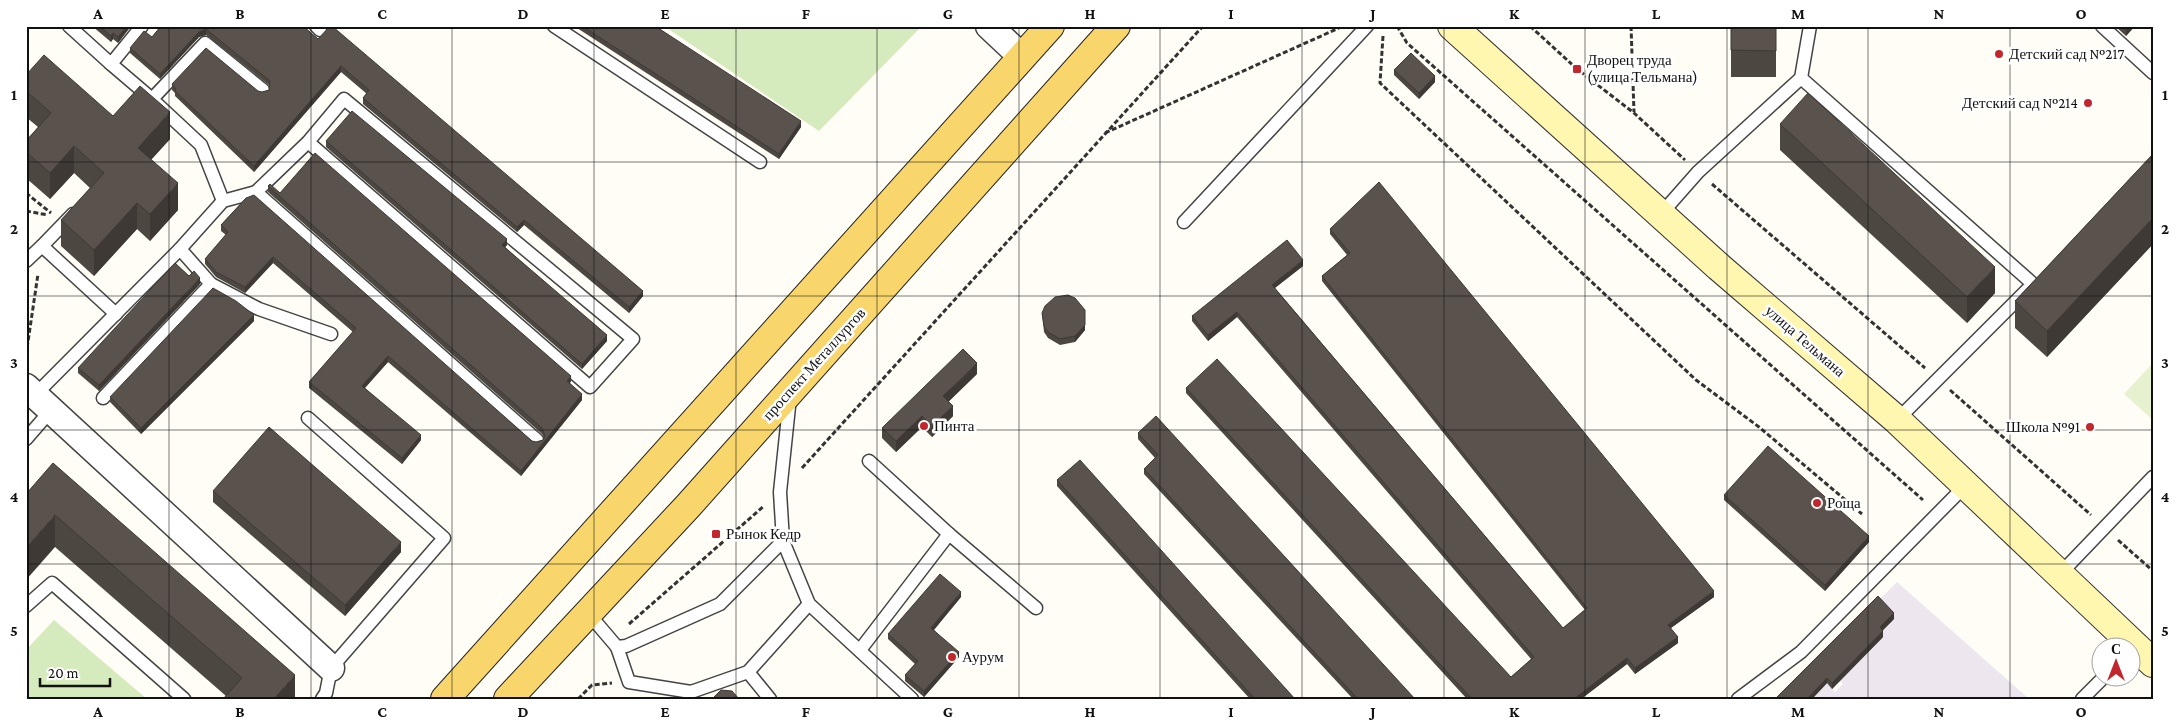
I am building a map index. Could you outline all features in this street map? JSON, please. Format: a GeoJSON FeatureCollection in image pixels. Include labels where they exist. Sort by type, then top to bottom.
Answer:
{"type":"FeatureCollection","features":[{"type":"Feature","properties":{"kind":"main road"},"geometry":{"type":"LineString","coordinates":[[444,699],[1050,26]]}},
{"type":"Feature","properties":{"kind":"main road","name":"проспект Металлургов"},"geometry":{"type":"LineString","coordinates":[[508,699],[688,506],[962,202],[1116,26]]}},
{"type":"Feature","properties":{"kind":"main road","name":"улица Тельмана"},"geometry":{"type":"LineString","coordinates":[[1452,26],[1719,267],[1897,420],[2124,638]]}},
{"type":"Feature","properties":{"kind":"street"},"geometry":{"type":"LineString","coordinates":[[989,26],[1022,57]]}},
{"type":"Feature","properties":{"kind":"street"},"geometry":{"type":"LineString","coordinates":[[38,397],[331,668]]}},
{"type":"Feature","properties":{"kind":"lane"},"geometry":{"type":"LineString","coordinates":[[69,26],[201,144],[223,201]]}},
{"type":"Feature","properties":{"kind":"lane"},"geometry":{"type":"LineString","coordinates":[[111,64],[142,26]]}},
{"type":"Feature","properties":{"kind":"lane"},"geometry":{"type":"LineString","coordinates":[[554,26],[760,162]]}},
{"type":"Feature","properties":{"kind":"lane"},"geometry":{"type":"LineString","coordinates":[[1184,222],[1367,26]]}},
{"type":"Feature","properties":{"kind":"lane"},"geometry":{"type":"LineString","coordinates":[[1661,214],[1698,172],[1801,78],[1810,26]]}},
{"type":"Feature","properties":{"kind":"lane"},"geometry":{"type":"LineString","coordinates":[[2102,26],[2153,73]]}},
{"type":"Feature","properties":{"kind":"lane"},"geometry":{"type":"LineString","coordinates":[[152,99],[205,43],[263,90]]}},
{"type":"Feature","properties":{"kind":"lane"},"geometry":{"type":"LineString","coordinates":[[1801,78],[2036,281],[1897,420]]}},
{"type":"Feature","properties":{"kind":"lane"},"geometry":{"type":"LineString","coordinates":[[26,439],[38,397],[180,249],[223,201],[256,192],[308,142],[344,98],[633,339],[590,387],[308,142]]}},
{"type":"Feature","properties":{"kind":"lane"},"geometry":{"type":"LineString","coordinates":[[256,192],[537,440]]}},
{"type":"Feature","properties":{"kind":"lane"},"geometry":{"type":"LineString","coordinates":[[26,261],[81,206]]}},
{"type":"Feature","properties":{"kind":"lane"},"geometry":{"type":"LineString","coordinates":[[42,246],[116,314]]}},
{"type":"Feature","properties":{"kind":"lane"},"geometry":{"type":"LineString","coordinates":[[180,249],[211,284],[259,309],[331,334]]}},
{"type":"Feature","properties":{"kind":"lane"},"geometry":{"type":"LineString","coordinates":[[103,398],[211,284]]}},
{"type":"Feature","properties":{"kind":"lane"},"geometry":{"type":"LineString","coordinates":[[791,390],[780,492],[783,541],[809,604],[912,699]]}},
{"type":"Feature","properties":{"kind":"lane"},"geometry":{"type":"LineString","coordinates":[[308,418],[444,538],[331,668],[326,693],[322,699]]}},
{"type":"Feature","properties":{"kind":"lane"},"geometry":{"type":"LineString","coordinates":[[869,461],[949,534],[1036,608]]}},
{"type":"Feature","properties":{"kind":"lane"},"geometry":{"type":"LineString","coordinates":[[2059,575],[2153,477]]}},
{"type":"Feature","properties":{"kind":"lane"},"geometry":{"type":"LineString","coordinates":[[1738,699],[1801,652],[1966,486]]}},
{"type":"Feature","properties":{"kind":"lane"},"geometry":{"type":"LineString","coordinates":[[860,650],[949,534]]}},
{"type":"Feature","properties":{"kind":"lane"},"geometry":{"type":"LineString","coordinates":[[622,646],[720,604],[783,541]]}},
{"type":"Feature","properties":{"kind":"lane"},"geometry":{"type":"LineString","coordinates":[[26,606],[52,583],[184,699]]}},
{"type":"Feature","properties":{"kind":"lane"},"geometry":{"type":"LineString","coordinates":[[588,613],[622,646],[629,682],[691,692],[748,672],[809,604]]}},
{"type":"Feature","properties":{"kind":"lane"},"geometry":{"type":"LineString","coordinates":[[748,672],[770,699]]}},
{"type":"Feature","properties":{"kind":"lane"},"geometry":{"type":"LineString","coordinates":[[2082,699],[2093,688]]}},
{"type":"Feature","properties":{"kind":"path"},"geometry":{"type":"LineString","coordinates":[[622,646],[628,625],[780,492],[1203,26]]}},
{"type":"Feature","properties":{"kind":"path"},"geometry":{"type":"LineString","coordinates":[[1103,134],[1342,26]]}},
{"type":"Feature","properties":{"kind":"path"},"geometry":{"type":"LineString","coordinates":[[1384,26],[1380,83],[1696,380],[1759,428],[1862,514]]}},
{"type":"Feature","properties":{"kind":"path"},"geometry":{"type":"LineString","coordinates":[[1397,26],[1408,43],[1923,500]]}},
{"type":"Feature","properties":{"kind":"path"},"geometry":{"type":"LineString","coordinates":[[1530,26],[1577,69],[1634,113],[1698,172],[1938,379],[2153,571]]}},
{"type":"Feature","properties":{"kind":"path"},"geometry":{"type":"LineString","coordinates":[[1632,26],[1634,113]]}},
{"type":"Feature","properties":{"kind":"path"},"geometry":{"type":"LineString","coordinates":[[26,193],[55,216]]}},
{"type":"Feature","properties":{"kind":"path"},"geometry":{"type":"LineString","coordinates":[[26,355],[42,246]]}},
{"type":"Feature","properties":{"kind":"path"},"geometry":{"type":"LineString","coordinates":[[578,699],[592,685],[629,682]]}},
{"type":"Feature","properties":{"kind":"shaded area"},"geometry":{"type":"Polygon","coordinates":[[[1897,582],[2029,699],[1812,699],[1827,683],[1835,692],[1843,684],[1836,675],[1864,656],[1883,637],[1878,601],[1897,582]]]}},
{"type":"Feature","properties":{"kind":"green space"},"geometry":{"type":"Polygon","coordinates":[[[664,26],[922,26],[819,131],[664,26]]]}},
{"type":"Feature","properties":{"kind":"green space"},"geometry":{"type":"Polygon","coordinates":[[[2153,363],[2153,420],[2124,394],[2153,363]]]}},
{"type":"Feature","properties":{"kind":"green space"},"geometry":{"type":"Polygon","coordinates":[[[54,620],[147,699],[26,699],[26,650],[54,620]]]}},
{"type":"Feature","properties":{"kind":"building"},"geometry":{"type":"Polygon","coordinates":[[[99,26],[127,26],[118,37],[113,33],[111,36],[99,26]]]}},
{"type":"Feature","properties":{"kind":"building"},"geometry":{"type":"Polygon","coordinates":[[[161,26],[303,26],[318,39],[332,26],[643,291],[629,307],[524,220],[517,227],[363,98],[369,90],[341,66],[254,166],[175,91],[176,89],[172,84],[206,48],[258,91],[269,90],[270,81],[206,29],[199,32],[160,74],[130,48],[144,31],[152,37],[161,26]]]}},
{"type":"Feature","properties":{"kind":"building"},"geometry":{"type":"Polygon","coordinates":[[[582,26],[655,26],[801,121],[779,154],[582,26]]]}},
{"type":"Feature","properties":{"kind":"building"},"geometry":{"type":"Polygon","coordinates":[[[1731,26],[1776,26],[1776,51],[1731,50],[1731,26]]]}},
{"type":"Feature","properties":{"kind":"building"},"geometry":{"type":"Polygon","coordinates":[[[1411,53],[1435,76],[1419,93],[1394,70],[1411,53]]]}},
{"type":"Feature","properties":{"kind":"building"},"geometry":{"type":"Polygon","coordinates":[[[44,55],[113,116],[140,86],[170,112],[138,148],[178,183],[150,214],[137,203],[94,250],[61,220],[104,173],[74,146],[50,173],[26,152],[26,141],[51,113],[26,91],[26,75],[44,55]]]}},
{"type":"Feature","properties":{"kind":"building"},"geometry":{"type":"Polygon","coordinates":[[[1808,93],[1995,267],[1967,297],[1780,124],[1808,93]]]}},
{"type":"Feature","properties":{"kind":"building"},"geometry":{"type":"Polygon","coordinates":[[[352,111],[507,239],[502,245],[607,335],[582,364],[326,141],[352,111]]]}},
{"type":"Feature","properties":{"kind":"building"},"geometry":{"type":"Polygon","coordinates":[[[315,153],[571,376],[567,381],[582,394],[521,471],[388,356],[362,386],[421,435],[402,458],[309,382],[356,328],[273,257],[245,287],[216,272],[205,259],[228,232],[221,225],[246,198],[254,195],[532,441],[543,440],[545,436],[542,428],[268,186],[270,184],[280,193],[315,153]]]}},
{"type":"Feature","properties":{"kind":"building"},"geometry":{"type":"Polygon","coordinates":[[[2153,154],[2153,218],[2047,331],[2015,301],[2153,154]]]}},
{"type":"Feature","properties":{"kind":"building"},"geometry":{"type":"Polygon","coordinates":[[[1379,182],[1714,591],[1668,625],[1678,637],[1635,668],[1627,658],[1574,699],[1472,699],[1186,388],[1217,359],[1511,677],[1534,657],[1237,312],[1208,335],[1192,316],[1287,240],[1303,260],[1272,285],[1563,628],[1587,608],[1322,276],[1350,253],[1330,229],[1379,182]]]}},
{"type":"Feature","properties":{"kind":"building"},"geometry":{"type":"Polygon","coordinates":[[[175,263],[189,276],[194,271],[200,278],[99,385],[78,368],[175,263]]]}},
{"type":"Feature","properties":{"kind":"building"},"geometry":{"type":"Polygon","coordinates":[[[213,288],[236,301],[254,315],[141,428],[110,397],[213,288]]]}},
{"type":"Feature","properties":{"kind":"building"},"geometry":{"type":"Polygon","coordinates":[[[1068,295],[1075,298],[1085,310],[1085,325],[1075,336],[1060,339],[1048,332],[1044,326],[1042,313],[1045,306],[1055,297],[1068,295]]]}},
{"type":"Feature","properties":{"kind":"building"},"geometry":{"type":"Polygon","coordinates":[[[963,349],[977,363],[943,396],[953,406],[932,426],[922,416],[896,441],[882,428],[963,349]]]}},
{"type":"Feature","properties":{"kind":"building"},"geometry":{"type":"Polygon","coordinates":[[[1156,416],[1415,699],[1358,699],[1144,469],[1158,455],[1138,433],[1156,416]]]}},
{"type":"Feature","properties":{"kind":"building"},"geometry":{"type":"Polygon","coordinates":[[[269,427],[401,542],[345,605],[213,491],[269,427]]]}},
{"type":"Feature","properties":{"kind":"building"},"geometry":{"type":"Polygon","coordinates":[[[1768,446],[1869,536],[1825,585],[1724,495],[1768,446]]]}},
{"type":"Feature","properties":{"kind":"building"},"geometry":{"type":"Polygon","coordinates":[[[1080,460],[1295,699],[1255,699],[1057,480],[1080,460]]]}},
{"type":"Feature","properties":{"kind":"building"},"geometry":{"type":"Polygon","coordinates":[[[53,463],[295,675],[274,699],[223,699],[242,678],[55,515],[26,548],[26,494],[53,463]]]}},
{"type":"Feature","properties":{"kind":"building"},"geometry":{"type":"Polygon","coordinates":[[[940,574],[961,592],[931,628],[959,652],[924,691],[905,675],[918,661],[888,634],[940,574]]]}},
{"type":"Feature","properties":{"kind":"building"},"geometry":{"type":"Polygon","coordinates":[[[1878,596],[1894,613],[1880,627],[1883,631],[1832,683],[1827,678],[1807,699],[1775,699],[1878,596]]]}},
{"type":"Feature","properties":{"kind":"building"},"geometry":{"type":"Polygon","coordinates":[[[721,690],[732,691],[739,699],[712,699],[721,690]]]}},
{"type":"Feature","properties":{"kind":"place","name":"Детский сад №217"},"geometry":{"type":"Point","coordinates":[1999,54]}},
{"type":"Feature","properties":{"kind":"place","name":"Дворец труда (улица Тельмана)"},"geometry":{"type":"Point","coordinates":[1577,69]}},
{"type":"Feature","properties":{"kind":"place","name":"Детский сад №214"},"geometry":{"type":"Point","coordinates":[2088,103]}},
{"type":"Feature","properties":{"kind":"place","name":"Пинта"},"geometry":{"type":"Point","coordinates":[924,426]}},
{"type":"Feature","properties":{"kind":"place","name":"Школа №91"},"geometry":{"type":"Point","coordinates":[2090,427]}},
{"type":"Feature","properties":{"kind":"place","name":"Роща"},"geometry":{"type":"Point","coordinates":[1817,503]}},
{"type":"Feature","properties":{"kind":"place","name":"Рынок Кедр"},"geometry":{"type":"Point","coordinates":[716,534]}},
{"type":"Feature","properties":{"kind":"place","name":"Аурум"},"geometry":{"type":"Point","coordinates":[952,657]}}]}
